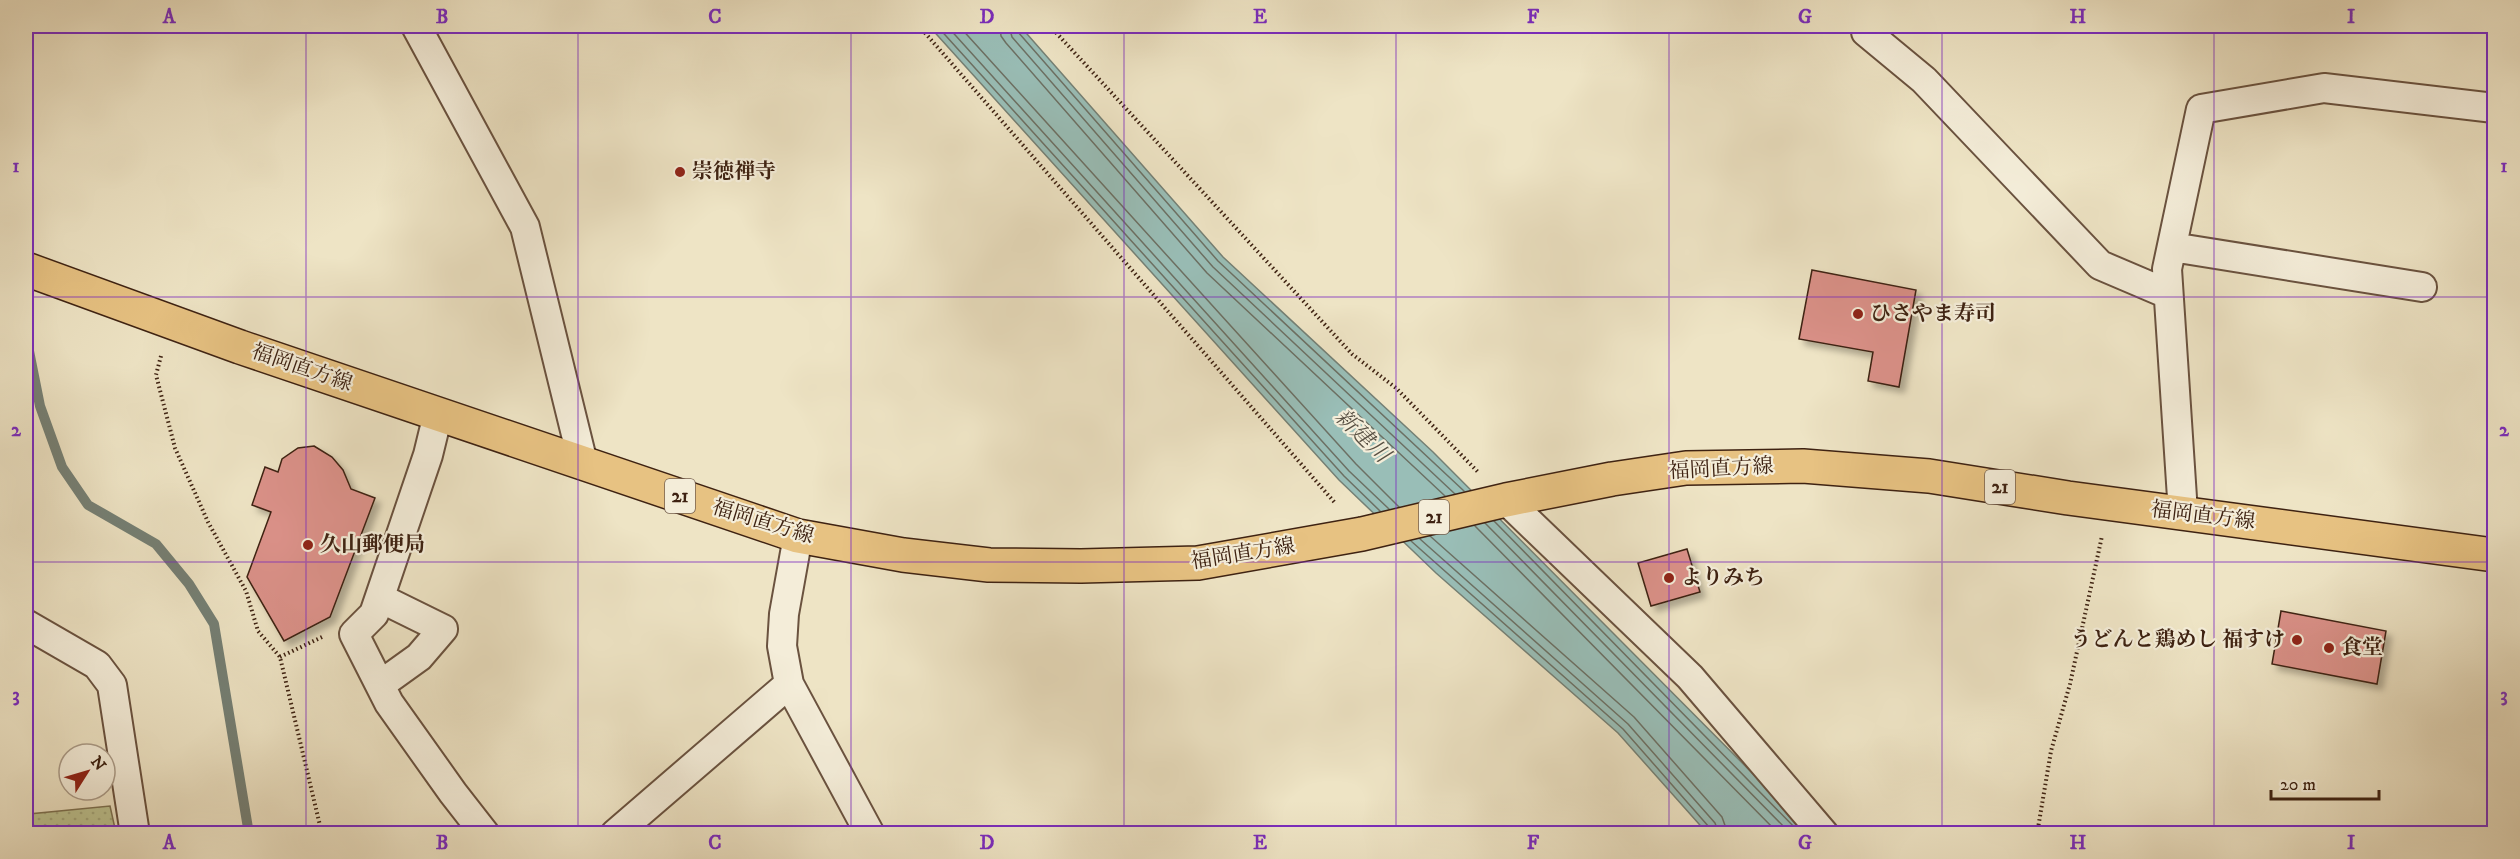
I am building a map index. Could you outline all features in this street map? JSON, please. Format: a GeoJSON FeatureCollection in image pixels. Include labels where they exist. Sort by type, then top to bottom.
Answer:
{"type":"FeatureCollection","features":[{"type":"Feature","properties":{"kind":"main road","name":"福岡直方線"},"geometry":{"type":"LineString","coordinates":[[26,269],[169,321],[798,536],[903,555],[989,565],[1081,566],[1198,563],[1362,534],[1506,500],[1612,479],[1686,468],[1803,466],[1929,476],[2109,503],[2494,555]]}},
{"type":"Feature","properties":{"kind":"street"},"geometry":{"type":"LineString","coordinates":[[416,26],[525,227],[582,463]]}},
{"type":"Feature","properties":{"kind":"street"},"geometry":{"type":"LineString","coordinates":[[1866,32],[1924,80],[2100,265],[2169,294]]}},
{"type":"Feature","properties":{"kind":"street"},"geometry":{"type":"LineString","coordinates":[[2183,513],[2167,269],[2202,109],[2324,88],[2494,108]]}},
{"type":"Feature","properties":{"kind":"street"},"geometry":{"type":"LineString","coordinates":[[2172,247],[2422,287]]}},
{"type":"Feature","properties":{"kind":"street"},"geometry":{"type":"LineString","coordinates":[[438,414],[428,455],[374,614],[354,634],[389,703],[485,834]]}},
{"type":"Feature","properties":{"kind":"street"},"geometry":{"type":"LineString","coordinates":[[1506,500],[1690,677],[1824,834]]}},
{"type":"Feature","properties":{"kind":"street"},"geometry":{"type":"LineString","coordinates":[[798,536],[784,614],[782,646],[789,684],[870,834]]}},
{"type":"Feature","properties":{"kind":"street"},"geometry":{"type":"LineString","coordinates":[[380,598],[443,629],[419,657],[380,685]]}},
{"type":"Feature","properties":{"kind":"street"},"geometry":{"type":"LineString","coordinates":[[26,624],[97,665],[112,685],[135,834]]}},
{"type":"Feature","properties":{"kind":"street"},"geometry":{"type":"LineString","coordinates":[[615,834],[789,684]]}},
{"type":"Feature","properties":{"kind":"path"},"geometry":{"type":"LineString","coordinates":[[919,26],[1362,534]]}},
{"type":"Feature","properties":{"kind":"path"},"geometry":{"type":"LineString","coordinates":[[1051,27],[1058,26]]}},
{"type":"Feature","properties":{"kind":"path"},"geometry":{"type":"LineString","coordinates":[[1051,27],[1352,354],[1396,388],[1506,500]]}},
{"type":"Feature","properties":{"kind":"path"},"geometry":{"type":"LineString","coordinates":[[169,321],[156,375],[175,448],[208,522],[246,591],[258,631],[280,657],[322,834]]}},
{"type":"Feature","properties":{"kind":"path"},"geometry":{"type":"LineString","coordinates":[[2037,834],[2051,751],[2070,684],[2109,503]]}},
{"type":"Feature","properties":{"kind":"path"},"geometry":{"type":"LineString","coordinates":[[280,657],[336,630],[354,634]]}},
{"type":"Feature","properties":{"kind":"green space"},"geometry":{"type":"Polygon","coordinates":[[[110,806],[116,833],[31,833],[29,814],[110,806]]]}},
{"type":"Feature","properties":{"kind":"water","name":"新建川"},"geometry":{"type":"Polygon","coordinates":[[[929,26],[1020,26],[1223,257],[1433,452],[1790,811],[1809,833],[1707,833],[1618,733],[1436,573],[1339,480],[929,26]]]}},
{"type":"Feature","properties":{"kind":"building"},"geometry":{"type":"Polygon","coordinates":[[[2494,246],[2494,275],[2490,275],[2494,246]]]}},
{"type":"Feature","properties":{"kind":"building","name":"ひさやま寿司"},"geometry":{"type":"Polygon","coordinates":[[[1812,270],[1916,290],[1899,387],[1868,381],[1873,352],[1799,339],[1812,270]]]}},
{"type":"Feature","properties":{"kind":"building","name":"久山郵便局"},"geometry":{"type":"Polygon","coordinates":[[[314,446],[332,457],[343,470],[351,489],[375,498],[330,617],[284,641],[247,577],[271,512],[252,505],[265,467],[278,472],[282,459],[298,448],[314,446]]]}},
{"type":"Feature","properties":{"kind":"building","name":"よりみち"},"geometry":{"type":"Polygon","coordinates":[[[1687,549],[1700,592],[1651,606],[1638,563],[1687,549]]]}},
{"type":"Feature","properties":{"kind":"building","name":"食堂"},"geometry":{"type":"Polygon","coordinates":[[[2281,611],[2386,631],[2377,684],[2272,664],[2281,611]]]}},
{"type":"Feature","properties":{"kind":"waterway"},"geometry":{"type":"LineString","coordinates":[[26,336],[40,406],[62,467],[88,505],[156,544],[189,584],[214,624],[249,834]]}},
{"type":"Feature","properties":{"kind":"place","name":"崇徳禅寺"},"geometry":{"type":"Point","coordinates":[680,172]}},
{"type":"Feature","properties":{"kind":"place","name":"ひさやま寿司"},"geometry":{"type":"Point","coordinates":[1858,314]}},
{"type":"Feature","properties":{"kind":"place","name":"久山郵便局"},"geometry":{"type":"Point","coordinates":[308,545]}},
{"type":"Feature","properties":{"kind":"place","name":"よりみち"},"geometry":{"type":"Point","coordinates":[1669,578]}},
{"type":"Feature","properties":{"kind":"place","name":"うどんと鶏めし 福すけ"},"geometry":{"type":"Point","coordinates":[2297,640]}},
{"type":"Feature","properties":{"kind":"place","name":"食堂"},"geometry":{"type":"Point","coordinates":[2329,648]}}]}
